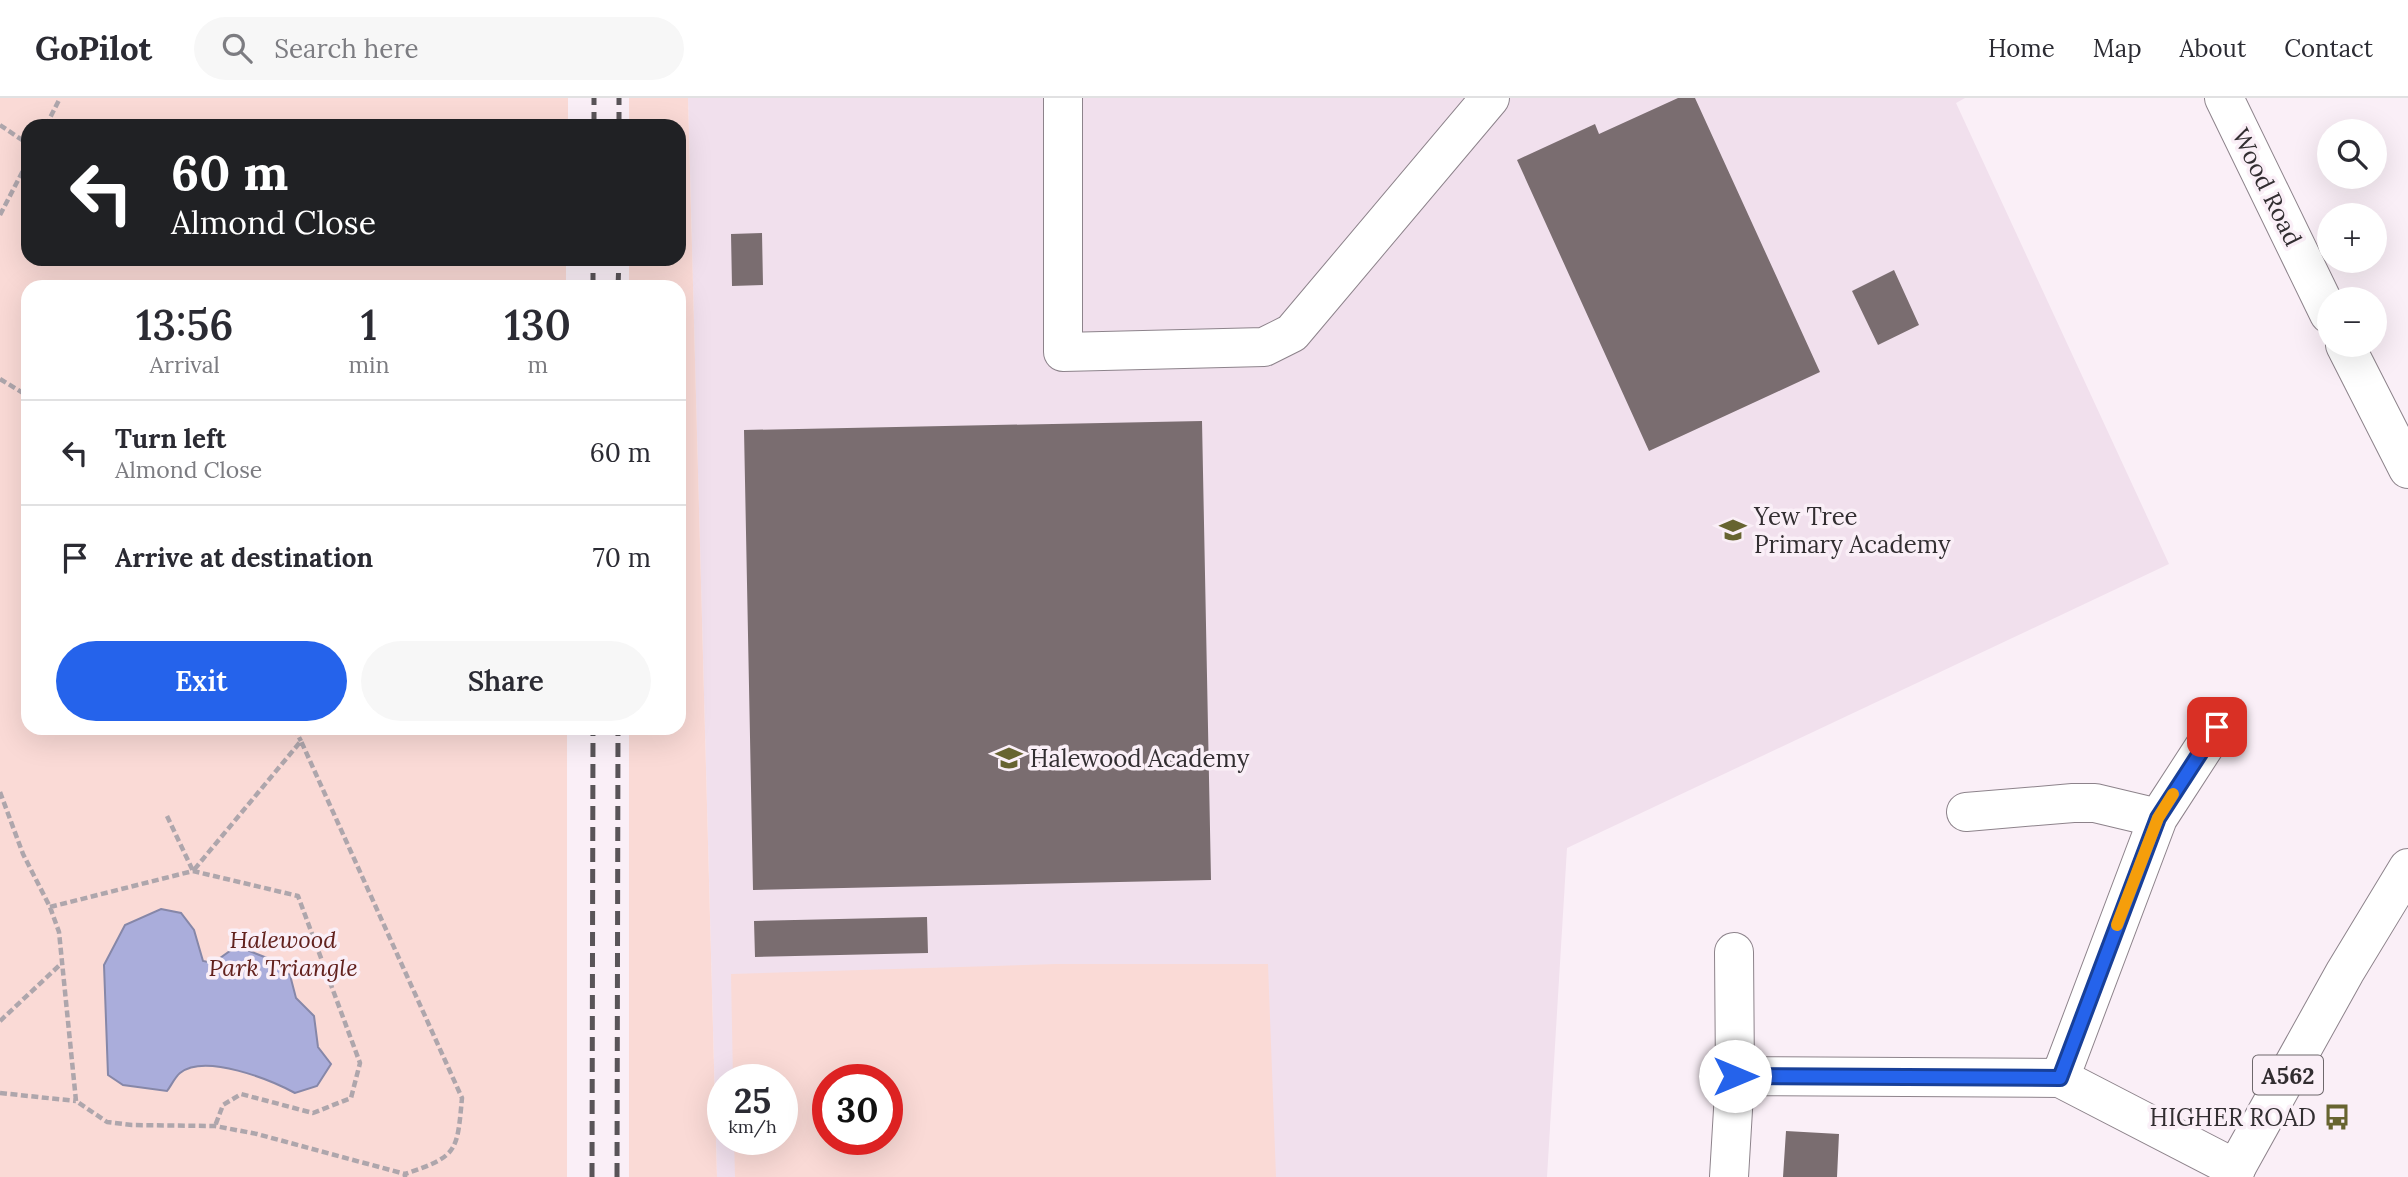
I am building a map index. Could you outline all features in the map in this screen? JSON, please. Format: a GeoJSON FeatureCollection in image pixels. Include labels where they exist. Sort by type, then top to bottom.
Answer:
{"type":"FeatureCollection","features":[{"type":"Feature","properties":{"kind":"main road"},"geometry":{"type":"LineString","coordinates":[[1063,98],[1063,352],[1264,347],[1281,341],[1292,333],[1353,264],[1490,98]]}},
{"type":"Feature","properties":{"kind":"main road","name":"Wood Road"},"geometry":{"type":"LineString","coordinates":[[2235,104],[2317,287]]}},
{"type":"Feature","properties":{"kind":"main road"},"geometry":{"type":"LineString","coordinates":[[2351,357],[2408,469]]}},
{"type":"Feature","properties":{"kind":"main road"},"geometry":{"type":"LineString","coordinates":[[2060,1078],[2158,818],[2217,727]]}},
{"type":"Feature","properties":{"kind":"main road"},"geometry":{"type":"LineString","coordinates":[[1966,812],[2095,803],[2158,818]]}},
{"type":"Feature","properties":{"kind":"main road","name":"A562"},"geometry":{"type":"LineString","coordinates":[[2234,1173],[2345,972],[2403,887]]}},
{"type":"Feature","properties":{"kind":"main road"},"geometry":{"type":"LineString","coordinates":[[1729,1177],[1735,1076],[1734,951]]}},
{"type":"Feature","properties":{"kind":"main road"},"geometry":{"type":"LineString","coordinates":[[1735,1076],[2060,1078],[2234,1173]]}},
{"type":"Feature","properties":{"kind":"path"},"geometry":{"type":"LineString","coordinates":[[50,119],[60,98]]}},
{"type":"Feature","properties":{"kind":"path"},"geometry":{"type":"LineString","coordinates":[[0,125],[21,139]]}},
{"type":"Feature","properties":{"kind":"path"},"geometry":{"type":"LineString","coordinates":[[0,215],[21,174]]}},
{"type":"Feature","properties":{"kind":"path"},"geometry":{"type":"LineString","coordinates":[[0,379],[21,392]]}},
{"type":"Feature","properties":{"kind":"path"},"geometry":{"type":"LineString","coordinates":[[0,1093],[76,1101],[107,1122],[215,1126],[257,1134],[405,1175],[442,1162],[458,1139],[461,1098],[298,735]]}},
{"type":"Feature","properties":{"kind":"path"},"geometry":{"type":"LineString","coordinates":[[192,871],[301,741]]}},
{"type":"Feature","properties":{"kind":"path"},"geometry":{"type":"LineString","coordinates":[[0,792],[23,854],[50,907],[59,932],[76,1101]]}},
{"type":"Feature","properties":{"kind":"path"},"geometry":{"type":"LineString","coordinates":[[167,816],[192,871]]}},
{"type":"Feature","properties":{"kind":"path"},"geometry":{"type":"LineString","coordinates":[[50,907],[192,871],[298,896],[360,1063],[351,1098],[313,1113],[241,1094],[223,1105],[215,1126]]}},
{"type":"Feature","properties":{"kind":"path"},"geometry":{"type":"LineString","coordinates":[[0,1021],[63,962]]}},
{"type":"Feature","properties":{"kind":"shaded area","name":"Halewood Academy"},"geometry":{"type":"Polygon","coordinates":[[[688,98],[1965,98],[1956,103],[2169,564],[1567,848],[1547,1177],[717,1177],[716,1155],[798,1155],[798,1064],[714,1064],[688,98]]]}},
{"type":"Feature","properties":{"kind":"green space","name":"Halewood Park Triangle"},"geometry":{"type":"Polygon","coordinates":[[[0,98],[568,98],[568,119],[21,119],[21,266],[566,266],[566,280],[21,280],[21,735],[567,735],[567,1177],[0,1177],[0,98]]]}},
{"type":"Feature","properties":{"kind":"green space"},"geometry":{"type":"Polygon","coordinates":[[[629,98],[688,98],[714,1064],[707,1064],[707,1155],[716,1155],[717,1177],[629,1177],[629,735],[686,735],[686,280],[629,280],[629,266],[686,266],[686,119],[629,119],[629,98]]]}},
{"type":"Feature","properties":{"kind":"green space"},"geometry":{"type":"Polygon","coordinates":[[[1056,964],[1268,964],[1276,1177],[735,1177],[734,1155],[798,1155],[798,1064],[733,1064],[731,974],[1056,964]]]}},
{"type":"Feature","properties":{"kind":"water"},"geometry":{"type":"Polygon","coordinates":[[[161,909],[181,913],[194,930],[203,961],[213,963],[237,946],[267,958],[290,975],[296,998],[314,1016],[318,1047],[331,1064],[317,1086],[295,1093],[255,1076],[221,1067],[205,1066],[180,1073],[167,1091],[123,1085],[108,1075],[104,965],[125,925],[161,909]]]}},
{"type":"Feature","properties":{"kind":"building"},"geometry":{"type":"Polygon","coordinates":[[[1678,98],[1695,98],[1820,372],[1649,451],[1517,160],[1595,124],[1599,134],[1678,98]]]}},
{"type":"Feature","properties":{"kind":"building"},"geometry":{"type":"Polygon","coordinates":[[[762,233],[763,285],[732,286],[731,234],[762,233]]]}},
{"type":"Feature","properties":{"kind":"building"},"geometry":{"type":"Polygon","coordinates":[[[1894,270],[1919,325],[1878,345],[1852,291],[1894,270]]]}},
{"type":"Feature","properties":{"kind":"building"},"geometry":{"type":"Polygon","coordinates":[[[1202,421],[1211,880],[753,890],[744,430],[1202,421]]]}},
{"type":"Feature","properties":{"kind":"building"},"geometry":{"type":"Polygon","coordinates":[[[927,917],[928,953],[755,957],[754,921],[927,917]]]}},
{"type":"Feature","properties":{"kind":"building"},"geometry":{"type":"Polygon","coordinates":[[[1786,1131],[1839,1134],[1837,1177],[1783,1177],[1786,1131]]]}},
{"type":"Feature","properties":{"kind":"railway"},"geometry":{"type":"LineString","coordinates":[[594,98],[594,119]]}},
{"type":"Feature","properties":{"kind":"railway"},"geometry":{"type":"LineString","coordinates":[[619,98],[619,119]]}},
{"type":"Feature","properties":{"kind":"railway"},"geometry":{"type":"LineString","coordinates":[[593,266],[593,280]]}},
{"type":"Feature","properties":{"kind":"railway"},"geometry":{"type":"LineString","coordinates":[[618,280],[619,266]]}},
{"type":"Feature","properties":{"kind":"railway"},"geometry":{"type":"LineString","coordinates":[[592,1177],[593,735]]}},
{"type":"Feature","properties":{"kind":"railway"},"geometry":{"type":"LineString","coordinates":[[617,1177],[618,735]]}},
{"type":"Feature","properties":{"kind":"slow traffic"},"geometry":{"type":"LineString","coordinates":[[2117,925],[2158,818],[2173,794]]}},
{"type":"Feature","properties":{"kind":"place","name":"Yew Tree Primary Academy"},"geometry":{"type":"Point","coordinates":[1733,530]}},
{"type":"Feature","properties":{"kind":"place","name":"Halewood Academy"},"geometry":{"type":"Point","coordinates":[1009,758]}},
{"type":"Feature","properties":{"kind":"place","name":"HIGHER ROAD"},"geometry":{"type":"Point","coordinates":[2337,1117]}},
{"type":"Feature","properties":{"kind":"route"},"geometry":{"type":"LineString","coordinates":[[1735,1076],[2060,1078],[2158,818],[2217,727]]}}]}
